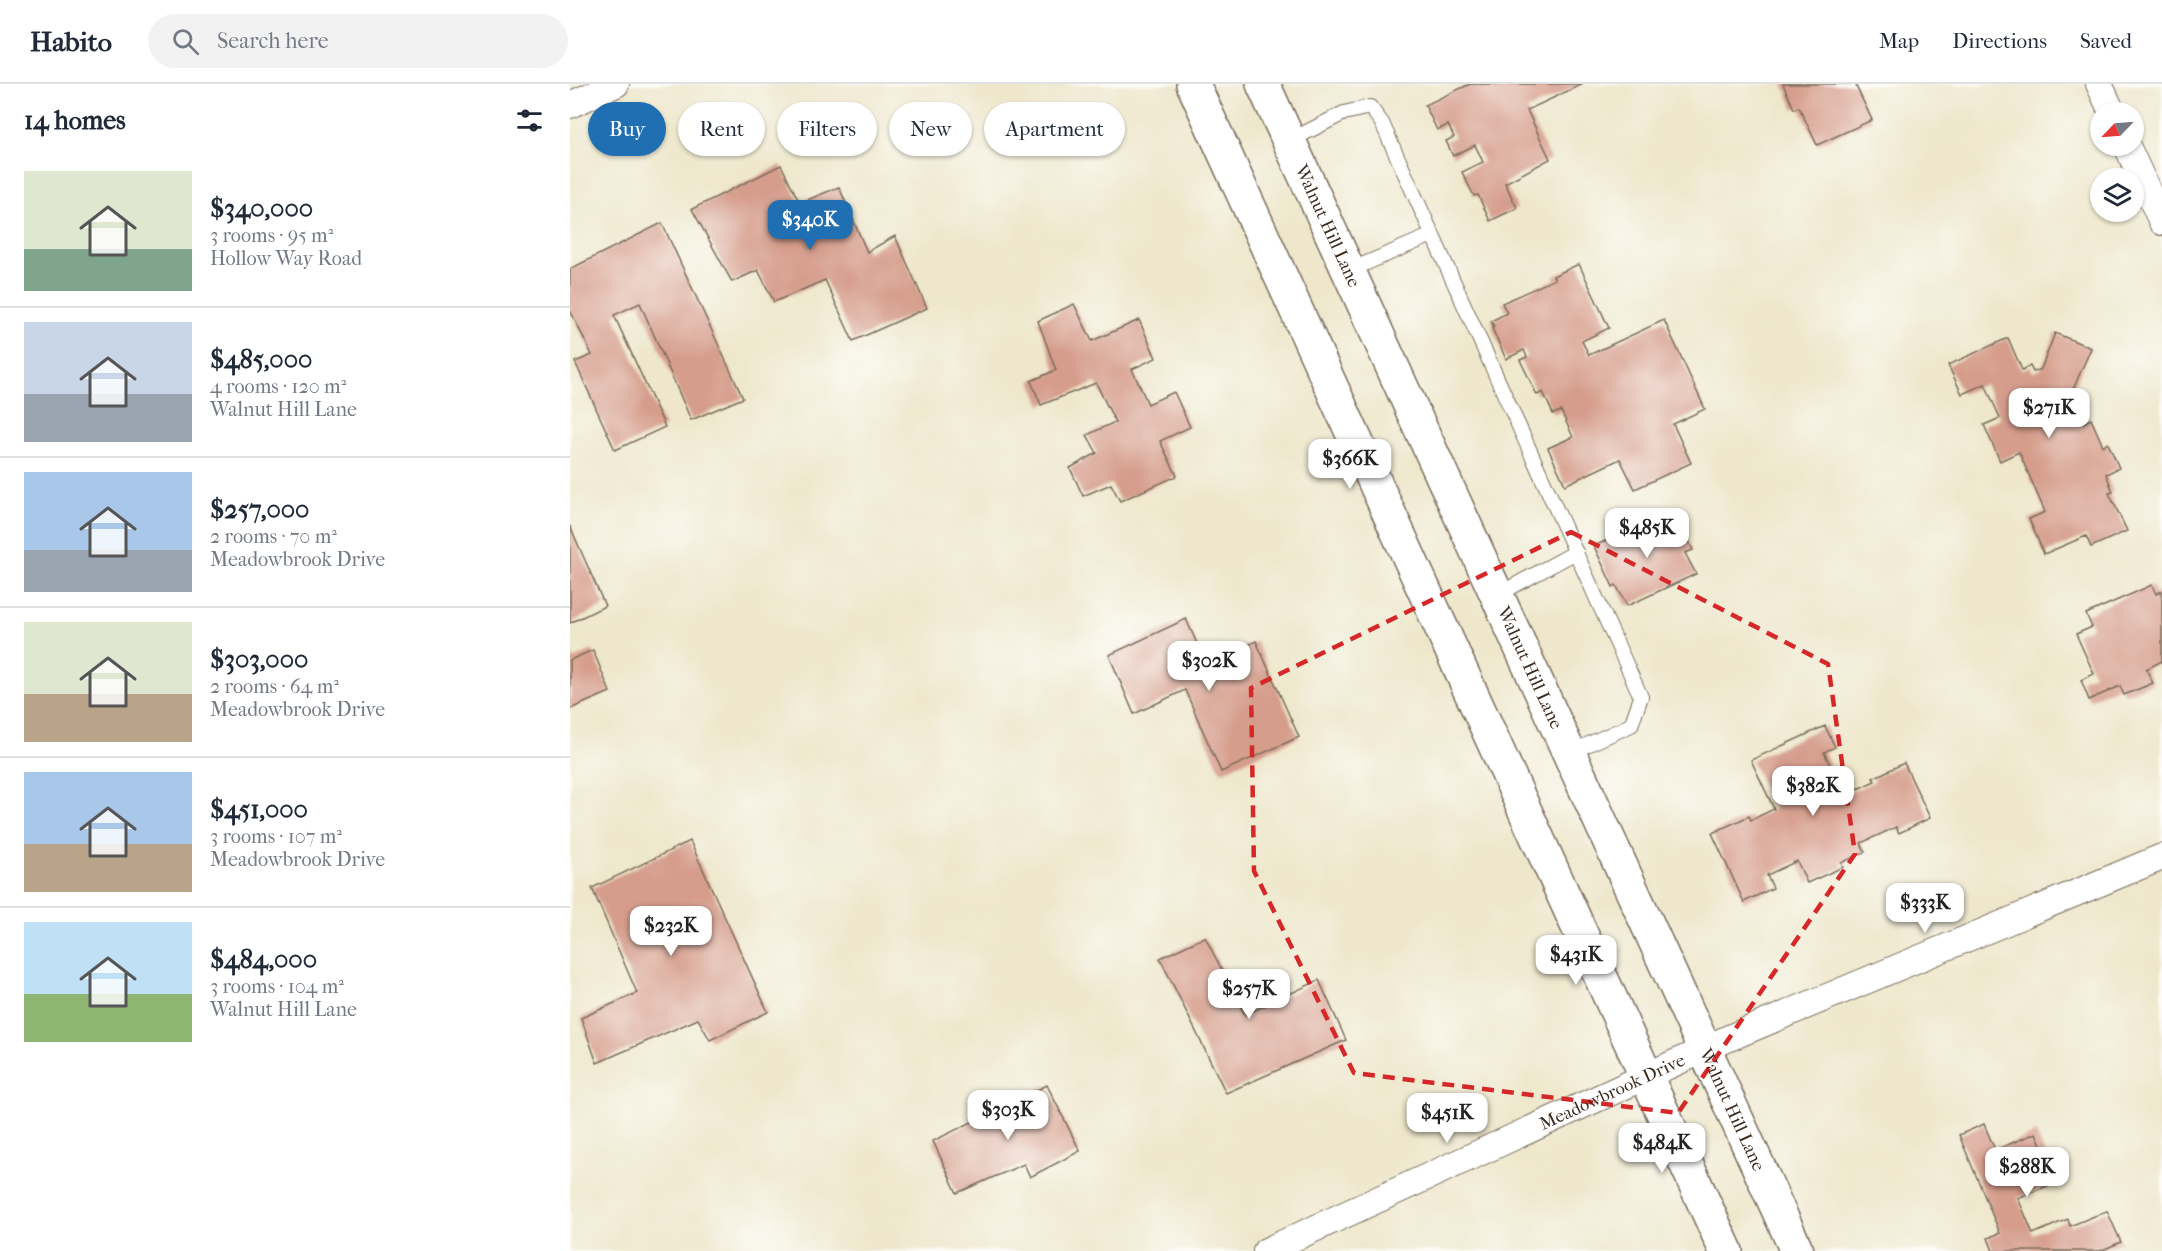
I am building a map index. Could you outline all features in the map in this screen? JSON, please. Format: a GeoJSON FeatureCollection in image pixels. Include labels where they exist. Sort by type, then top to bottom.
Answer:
{"type":"FeatureCollection","features":[{"type":"Feature","properties":{"kind":"main road"},"geometry":{"type":"LineString","coordinates":[[1193,84],[1726,1251]]}},
{"type":"Feature","properties":{"kind":"main road","name":"Walnut Hill Lane"},"geometry":{"type":"LineString","coordinates":[[1263,84],[1797,1251]]}},
{"type":"Feature","properties":{"kind":"street"},"geometry":{"type":"LineString","coordinates":[[570,105],[616,84]]}},
{"type":"Feature","properties":{"kind":"street"},"geometry":{"type":"LineString","coordinates":[[2099,84],[2107,102]]}},
{"type":"Feature","properties":{"kind":"street"},"geometry":{"type":"LineString","coordinates":[[2132,156],[2162,222]]}},
{"type":"Feature","properties":{"kind":"street","name":"Meadowbrook Drive"},"geometry":{"type":"LineString","coordinates":[[1266,1251],[1704,1049],[2162,857]]}},
{"type":"Feature","properties":{"kind":"lane"},"geometry":{"type":"LineString","coordinates":[[1289,141],[1344,113],[1370,107],[1382,123],[1641,697],[1631,725],[1569,753]]}},
{"type":"Feature","properties":{"kind":"lane"},"geometry":{"type":"LineString","coordinates":[[1348,271],[1432,235]]}},
{"type":"Feature","properties":{"kind":"lane"},"geometry":{"type":"LineString","coordinates":[[1497,595],[1576,552]]}},
{"type":"Feature","properties":{"kind":"highlighted area"},"geometry":{"type":"Polygon","coordinates":[[[1571,532],[1828,664],[1855,854],[1678,1113],[1354,1073],[1254,871],[1251,688],[1571,532]]]}},
{"type":"Feature","properties":{"kind":"building"},"geometry":{"type":"Polygon","coordinates":[[[1470,84],[1583,84],[1527,110],[1550,159],[1505,183],[1517,208],[1490,221],[1478,195],[1474,196],[1462,172],[1483,162],[1475,145],[1453,156],[1446,141],[1454,137],[1448,125],[1437,130],[1425,105],[1470,84]]]}},
{"type":"Feature","properties":{"kind":"building"},"geometry":{"type":"Polygon","coordinates":[[[1783,84],[1855,84],[1872,120],[1817,145],[1799,107],[1794,109],[1783,84]]]}},
{"type":"Feature","properties":{"kind":"building"},"geometry":{"type":"Polygon","coordinates":[[[781,165],[800,203],[839,187],[867,252],[895,236],[927,308],[853,341],[825,280],[774,302],[758,270],[732,282],[692,209],[781,165]]]}},
{"type":"Feature","properties":{"kind":"building"},"geometry":{"type":"Polygon","coordinates":[[[662,223],[743,398],[691,420],[640,303],[614,315],[665,427],[615,450],[575,362],[592,355],[570,310],[570,269],[662,223]]]}},
{"type":"Feature","properties":{"kind":"building"},"geometry":{"type":"Polygon","coordinates":[[[1579,264],[1609,328],[1582,341],[1589,355],[1664,320],[1705,409],[1673,424],[1691,463],[1635,489],[1620,459],[1565,485],[1548,448],[1573,437],[1561,411],[1553,414],[1543,392],[1537,395],[1520,360],[1527,357],[1524,350],[1506,359],[1492,328],[1494,327],[1491,321],[1507,313],[1502,303],[1555,279],[1553,276],[1579,264]]]}},
{"type":"Feature","properties":{"kind":"building"},"geometry":{"type":"Polygon","coordinates":[[[1074,304],[1092,341],[1139,320],[1156,358],[1132,369],[1148,404],[1174,392],[1190,427],[1160,441],[1177,476],[1120,501],[1111,484],[1083,496],[1070,468],[1097,453],[1087,435],[1115,422],[1096,383],[1041,405],[1031,381],[1056,370],[1038,321],[1074,304]]]}},
{"type":"Feature","properties":{"kind":"building"},"geometry":{"type":"Polygon","coordinates":[[[2055,333],[2091,348],[2069,399],[2083,423],[2091,419],[2103,446],[2108,443],[2119,468],[2106,474],[2113,492],[2109,493],[2127,531],[2091,547],[2086,536],[2044,554],[2029,519],[2045,512],[2019,452],[2000,461],[1984,425],[2000,418],[1985,384],[1962,394],[1948,365],[2008,338],[2022,370],[2030,366],[2033,372],[2041,369],[2055,333]]]}},
{"type":"Feature","properties":{"kind":"building"},"geometry":{"type":"Polygon","coordinates":[[[1676,515],[1693,550],[1685,553],[1696,574],[1627,606],[1616,585],[1613,587],[1594,546],[1650,520],[1653,526],[1676,515]]]}},
{"type":"Feature","properties":{"kind":"building"},"geometry":{"type":"Polygon","coordinates":[[[570,526],[605,606],[570,623],[570,526]]]}},
{"type":"Feature","properties":{"kind":"building"},"geometry":{"type":"Polygon","coordinates":[[[2152,585],[2156,594],[2162,591],[2162,661],[2146,669],[2153,683],[2124,695],[2120,686],[2089,700],[2081,680],[2094,674],[2076,634],[2092,627],[2086,614],[2152,585]]]}},
{"type":"Feature","properties":{"kind":"building"},"geometry":{"type":"Polygon","coordinates":[[[1186,619],[1207,666],[1256,641],[1299,737],[1221,772],[1185,690],[1134,714],[1109,655],[1186,619]]]}},
{"type":"Feature","properties":{"kind":"building"},"geometry":{"type":"Polygon","coordinates":[[[593,650],[610,692],[570,709],[570,660],[593,650]]]}},
{"type":"Feature","properties":{"kind":"building"},"geometry":{"type":"Polygon","coordinates":[[[1825,726],[1835,747],[1824,752],[1830,765],[1815,772],[1829,802],[1875,781],[1873,778],[1904,763],[1930,818],[1899,833],[1896,827],[1861,843],[1865,852],[1841,863],[1843,867],[1807,883],[1797,861],[1767,875],[1773,888],[1744,902],[1712,833],[1749,816],[1751,820],[1774,809],[1751,760],[1825,726]]]}},
{"type":"Feature","properties":{"kind":"building"},"geometry":{"type":"Polygon","coordinates":[[[690,841],[768,1012],[710,1040],[698,1019],[597,1063],[581,1018],[637,993],[592,888],[690,841]]]}},
{"type":"Feature","properties":{"kind":"building"},"geometry":{"type":"Polygon","coordinates":[[[1205,937],[1245,1015],[1319,980],[1346,1040],[1226,1093],[1160,958],[1205,937]]]}},
{"type":"Feature","properties":{"kind":"building"},"geometry":{"type":"Polygon","coordinates":[[[1047,1085],[1080,1151],[1030,1177],[1024,1164],[957,1193],[933,1141],[1047,1085]]]}},
{"type":"Feature","properties":{"kind":"building"},"geometry":{"type":"Polygon","coordinates":[[[1984,1124],[1995,1150],[2036,1133],[2057,1182],[2018,1198],[2033,1234],[2068,1219],[2070,1226],[2107,1211],[2121,1242],[2100,1251],[1993,1251],[1988,1238],[2000,1233],[1959,1135],[1984,1124]]]}}]}
